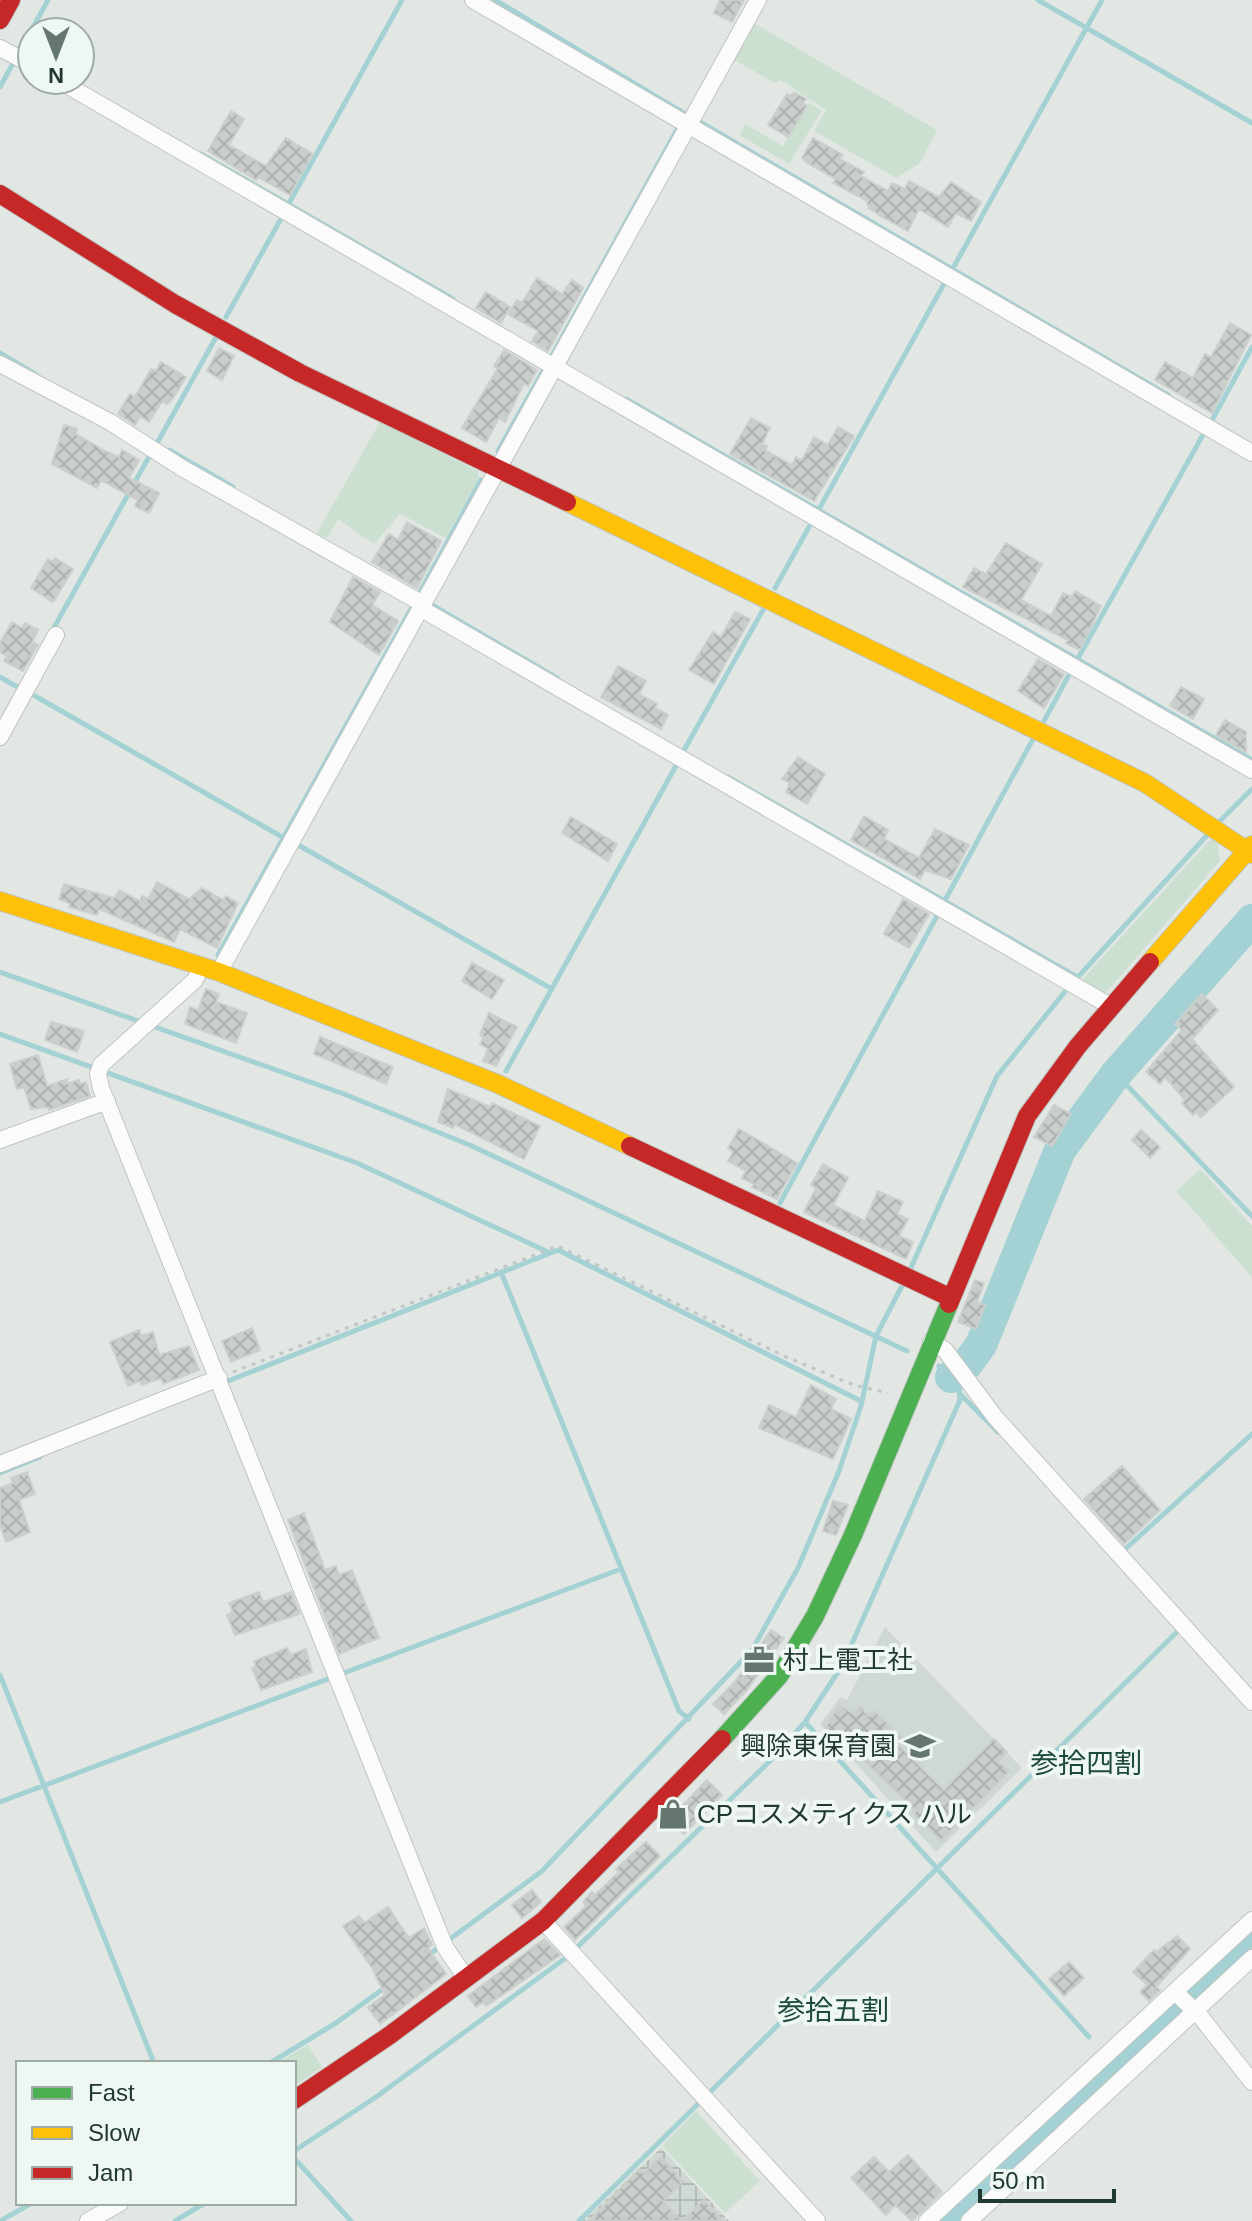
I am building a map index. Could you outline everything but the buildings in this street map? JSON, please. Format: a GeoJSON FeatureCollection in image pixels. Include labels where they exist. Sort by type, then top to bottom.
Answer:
{"type":"FeatureCollection","features":[{"type":"Feature","properties":{"kind":"street"},"geometry":{"type":"LineString","coordinates":[[0,20],[11,0]]}},
{"type":"Feature","properties":{"kind":"street"},"geometry":{"type":"LineString","coordinates":[[473,0],[1252,453]]}},
{"type":"Feature","properties":{"kind":"street"},"geometry":{"type":"LineString","coordinates":[[466,1978],[443,1942],[335,1676],[107,1101],[100,1069],[152,1018],[210,970],[421,606],[758,0]]}},
{"type":"Feature","properties":{"kind":"street"},"geometry":{"type":"LineString","coordinates":[[86,96],[1252,770]]}},
{"type":"Feature","properties":{"kind":"street"},"geometry":{"type":"LineString","coordinates":[[0,194],[203,320],[300,373],[1145,783],[1251,850],[1052,1078],[1027,1116],[949,1297],[853,1535],[790,1659],[727,1734],[543,1921],[296,2099]]}},
{"type":"Feature","properties":{"kind":"street"},"geometry":{"type":"LineString","coordinates":[[0,364],[110,422],[246,505],[1112,1007]]}},
{"type":"Feature","properties":{"kind":"street"},"geometry":{"type":"LineString","coordinates":[[0,737],[56,635]]}},
{"type":"Feature","properties":{"kind":"street"},"geometry":{"type":"LineString","coordinates":[[0,901],[210,970],[498,1084],[949,1297]]}},
{"type":"Feature","properties":{"kind":"street"},"geometry":{"type":"LineString","coordinates":[[0,1140],[107,1101]]}},
{"type":"Feature","properties":{"kind":"street"},"geometry":{"type":"LineString","coordinates":[[931,1342],[955,1362],[995,1417],[1252,1702]]}},
{"type":"Feature","properties":{"kind":"street"},"geometry":{"type":"LineString","coordinates":[[0,1464],[220,1382]]}},
{"type":"Feature","properties":{"kind":"street"},"geometry":{"type":"LineString","coordinates":[[927,2221],[959,2215],[1191,2004],[1252,1920]]}},
{"type":"Feature","properties":{"kind":"street"},"geometry":{"type":"LineString","coordinates":[[543,1921],[817,2221]]}},
{"type":"Feature","properties":{"kind":"street"},"geometry":{"type":"LineString","coordinates":[[959,2215],[1191,2004],[1252,1958]]}},
{"type":"Feature","properties":{"kind":"street"},"geometry":{"type":"LineString","coordinates":[[1191,2004],[1252,2082]]}},
{"type":"Feature","properties":{"kind":"street"},"geometry":{"type":"LineString","coordinates":[[92,2220],[117,2205]]}},
{"type":"Feature","properties":{"kind":"path"},"geometry":{"type":"LineString","coordinates":[[220,1382],[546,1248],[565,1247],[700,1316],[867,1388]]}},
{"type":"Feature","properties":{"kind":"shaded area","name":"興除東保育園"},"geometry":{"type":"Polygon","coordinates":[[[885,1627],[1022,1768],[936,1852],[820,1724],[840,1697],[847,1700],[885,1627]]]}},
{"type":"Feature","properties":{"kind":"shaded area"},"geometry":{"type":"Polygon","coordinates":[[[661,2148],[729,2221],[583,2221],[661,2148]]]}},
{"type":"Feature","properties":{"kind":"green space"},"geometry":{"type":"Polygon","coordinates":[[[754,23],[937,130],[920,163],[896,178],[814,131],[826,110],[781,80],[775,83],[734,60],[754,23]]]}},
{"type":"Feature","properties":{"kind":"green space"},"geometry":{"type":"Polygon","coordinates":[[[809,103],[822,110],[789,164],[740,135],[745,124],[783,146],[809,103]]]}},
{"type":"Feature","properties":{"kind":"green space"},"geometry":{"type":"Polygon","coordinates":[[[380,422],[478,471],[479,478],[446,538],[400,514],[374,544],[338,519],[327,538],[317,533],[380,422]]]}},
{"type":"Feature","properties":{"kind":"green space"},"geometry":{"type":"Polygon","coordinates":[[[1212,838],[1217,841],[1220,861],[1103,996],[1079,983],[1212,838]]]}},
{"type":"Feature","properties":{"kind":"green space"},"geometry":{"type":"Polygon","coordinates":[[[1200,1169],[1252,1226],[1252,1277],[1176,1191],[1200,1169]]]}},
{"type":"Feature","properties":{"kind":"green space"},"geometry":{"type":"Polygon","coordinates":[[[308,2045],[322,2067],[296,2085],[296,2061],[280,2061],[308,2045]]]}},
{"type":"Feature","properties":{"kind":"green space"},"geometry":{"type":"Polygon","coordinates":[[[696,2111],[760,2181],[725,2213],[662,2146],[696,2111]]]}},
{"type":"Feature","properties":{"kind":"waterway"},"geometry":{"type":"LineString","coordinates":[[0,87],[48,0]]}},
{"type":"Feature","properties":{"kind":"waterway"},"geometry":{"type":"LineString","coordinates":[[288,205],[402,0]]}},
{"type":"Feature","properties":{"kind":"waterway"},"geometry":{"type":"LineString","coordinates":[[495,0],[687,115]]}},
{"type":"Feature","properties":{"kind":"waterway"},"geometry":{"type":"LineString","coordinates":[[1038,0],[1252,123]]}},
{"type":"Feature","properties":{"kind":"waterway"},"geometry":{"type":"LineString","coordinates":[[952,270],[1102,0]]}},
{"type":"Feature","properties":{"kind":"waterway"},"geometry":{"type":"LineString","coordinates":[[700,122],[1168,395]]}},
{"type":"Feature","properties":{"kind":"waterway"},"geometry":{"type":"LineString","coordinates":[[550,359],[679,126]]}},
{"type":"Feature","properties":{"kind":"waterway"},"geometry":{"type":"LineString","coordinates":[[201,154],[453,299]]}},
{"type":"Feature","properties":{"kind":"waterway"},"geometry":{"type":"LineString","coordinates":[[226,317],[282,217]]}},
{"type":"Feature","properties":{"kind":"waterway"},"geometry":{"type":"LineString","coordinates":[[818,511],[945,282]]}},
{"type":"Feature","properties":{"kind":"waterway"},"geometry":{"type":"LineString","coordinates":[[156,445],[215,339]]}},
{"type":"Feature","properties":{"kind":"waterway"},"geometry":{"type":"LineString","coordinates":[[1211,422],[1252,347]]}},
{"type":"Feature","properties":{"kind":"waterway"},"geometry":{"type":"LineString","coordinates":[[0,353],[35,374]]}},
{"type":"Feature","properties":{"kind":"waterway"},"geometry":{"type":"LineString","coordinates":[[498,451],[544,369]]}},
{"type":"Feature","properties":{"kind":"waterway"},"geometry":{"type":"LineString","coordinates":[[626,399],[1252,760]]}},
{"type":"Feature","properties":{"kind":"waterway"},"geometry":{"type":"LineString","coordinates":[[1077,660],[1204,433]]}},
{"type":"Feature","properties":{"kind":"waterway"},"geometry":{"type":"LineString","coordinates":[[169,450],[233,487]]}},
{"type":"Feature","properties":{"kind":"waterway"},"geometry":{"type":"LineString","coordinates":[[51,633],[150,455]]}},
{"type":"Feature","properties":{"kind":"waterway"},"geometry":{"type":"LineString","coordinates":[[420,592],[481,480]]}},
{"type":"Feature","properties":{"kind":"waterway"},"geometry":{"type":"LineString","coordinates":[[775,588],[809,527]]}},
{"type":"Feature","properties":{"kind":"waterway"},"geometry":{"type":"LineString","coordinates":[[432,605],[557,678]]}},
{"type":"Feature","properties":{"kind":"waterway"},"geometry":{"type":"LineString","coordinates":[[218,955],[412,607]]}},
{"type":"Feature","properties":{"kind":"waterway"},"geometry":{"type":"LineString","coordinates":[[683,752],[763,610]]}},
{"type":"Feature","properties":{"kind":"waterway"},"geometry":{"type":"LineString","coordinates":[[1044,721],[1070,673]]}},
{"type":"Feature","properties":{"kind":"waterway"},"geometry":{"type":"LineString","coordinates":[[0,677],[21,689]]}},
{"type":"Feature","properties":{"kind":"waterway"},"geometry":{"type":"LineString","coordinates":[[35,696],[284,838]]}},
{"type":"Feature","properties":{"kind":"waterway"},"geometry":{"type":"LineString","coordinates":[[944,902],[1032,741]]}},
{"type":"Feature","properties":{"kind":"waterway"},"geometry":{"type":"LineString","coordinates":[[506,1071],[677,764]]}},
{"type":"Feature","properties":{"kind":"waterway"},"geometry":{"type":"LineString","coordinates":[[728,777],[1077,977]]}},
{"type":"Feature","properties":{"kind":"waterway"},"geometry":{"type":"LineString","coordinates":[[1219,822],[1252,789]]}},
{"type":"Feature","properties":{"kind":"waterway"},"geometry":{"type":"LineString","coordinates":[[909,1272],[997,1076],[1067,989],[1210,832]]}},
{"type":"Feature","properties":{"kind":"waterway"},"geometry":{"type":"LineString","coordinates":[[300,846],[552,989]]}},
{"type":"Feature","properties":{"kind":"waterway"},"geometry":{"type":"LineString","coordinates":[[780,1203],[937,916]]}},
{"type":"Feature","properties":{"kind":"waterway"},"geometry":{"type":"LineString","coordinates":[[951,1377],[967,1364],[981,1345],[1060,1150],[1116,1074],[1252,920]]}},
{"type":"Feature","properties":{"kind":"waterway"},"geometry":{"type":"LineString","coordinates":[[0,972],[344,1094],[472,1146],[907,1351]]}},
{"type":"Feature","properties":{"kind":"waterway"},"geometry":{"type":"LineString","coordinates":[[0,1034],[357,1163],[548,1252]]}},
{"type":"Feature","properties":{"kind":"waterway"},"geometry":{"type":"LineString","coordinates":[[1116,1074],[1252,1216]]}},
{"type":"Feature","properties":{"kind":"waterway"},"geometry":{"type":"LineString","coordinates":[[223,1383],[558,1250],[861,1401]]}},
{"type":"Feature","properties":{"kind":"waterway"},"geometry":{"type":"LineString","coordinates":[[501,1272],[679,1711],[689,1719]]}},
{"type":"Feature","properties":{"kind":"waterway"},"geometry":{"type":"LineString","coordinates":[[427,1956],[542,1871],[752,1650],[798,1568],[839,1471],[861,1406],[876,1336],[903,1284]]}},
{"type":"Feature","properties":{"kind":"waterway"},"geometry":{"type":"LineString","coordinates":[[296,2150],[376,2097],[567,1957],[769,1762],[805,1722],[842,1666],[960,1400],[959,1386],[939,1366]]}},
{"type":"Feature","properties":{"kind":"waterway"},"geometry":{"type":"LineString","coordinates":[[959,1393],[998,1432]]}},
{"type":"Feature","properties":{"kind":"waterway"},"geometry":{"type":"LineString","coordinates":[[1123,1551],[1252,1434]]}},
{"type":"Feature","properties":{"kind":"waterway"},"geometry":{"type":"LineString","coordinates":[[0,1473],[40,1457]]}},
{"type":"Feature","properties":{"kind":"waterway"},"geometry":{"type":"LineString","coordinates":[[0,1802],[621,1569]]}},
{"type":"Feature","properties":{"kind":"waterway"},"geometry":{"type":"LineString","coordinates":[[707,2095],[1179,1630]]}},
{"type":"Feature","properties":{"kind":"waterway"},"geometry":{"type":"LineString","coordinates":[[0,1675],[153,2061]]}},
{"type":"Feature","properties":{"kind":"waterway"},"geometry":{"type":"LineString","coordinates":[[805,1722],[1089,2037]]}},
{"type":"Feature","properties":{"kind":"waterway"},"geometry":{"type":"LineString","coordinates":[[952,2221],[1252,1941]]}},
{"type":"Feature","properties":{"kind":"waterway"},"geometry":{"type":"LineString","coordinates":[[273,2061],[336,2023],[387,1986]]}},
{"type":"Feature","properties":{"kind":"waterway"},"geometry":{"type":"LineString","coordinates":[[1112,2063],[1116,2067]]}},
{"type":"Feature","properties":{"kind":"waterway"},"geometry":{"type":"LineString","coordinates":[[579,2221],[700,2102]]}},
{"type":"Feature","properties":{"kind":"waterway"},"geometry":{"type":"LineString","coordinates":[[296,2160],[351,2221]]}},
{"type":"Feature","properties":{"kind":"waterway"},"geometry":{"type":"LineString","coordinates":[[0,2221],[28,2205]]}},
{"type":"Feature","properties":{"kind":"waterway"},"geometry":{"type":"LineString","coordinates":[[175,2221],[202,2205]]}},
{"type":"Feature","properties":{"kind":"traffic: fast"},"geometry":{"type":"LineString","coordinates":[[722,1739],[779,1676],[815,1616],[853,1535],[949,1304]]}},
{"type":"Feature","properties":{"kind":"traffic: slow"},"geometry":{"type":"LineString","coordinates":[[567,502],[1145,783],[1252,854]]}},
{"type":"Feature","properties":{"kind":"traffic: slow"},"geometry":{"type":"LineString","coordinates":[[1150,962],[1252,845]]}},
{"type":"Feature","properties":{"kind":"traffic: slow"},"geometry":{"type":"LineString","coordinates":[[0,901],[219,972],[498,1084],[630,1146]]}},
{"type":"Feature","properties":{"kind":"traffic: jam"},"geometry":{"type":"LineString","coordinates":[[0,20],[11,0]]}},
{"type":"Feature","properties":{"kind":"traffic: jam"},"geometry":{"type":"LineString","coordinates":[[0,194],[175,304],[300,373],[567,502]]}},
{"type":"Feature","properties":{"kind":"traffic: jam"},"geometry":{"type":"LineString","coordinates":[[949,1304],[1027,1116],[1078,1046],[1150,962]]}},
{"type":"Feature","properties":{"kind":"traffic: jam"},"geometry":{"type":"LineString","coordinates":[[630,1146],[949,1297]]}},
{"type":"Feature","properties":{"kind":"traffic: jam"},"geometry":{"type":"LineString","coordinates":[[296,2099],[390,2035],[543,1921],[722,1739]]}},
{"type":"Feature","properties":{"kind":"place","name":"村上電工社"},"geometry":{"type":"Point","coordinates":[759,1660]}},
{"type":"Feature","properties":{"kind":"place","name":"興除東保育園"},"geometry":{"type":"Point","coordinates":[920,1746]}},
{"type":"Feature","properties":{"kind":"place","name":"CPコスメティクス ハル"},"geometry":{"type":"Point","coordinates":[673,1814]}},
{"type":"Feature","properties":{"kind":"district","name":"参拾四割"},"geometry":{"type":"Point","coordinates":[1086,1763]}},
{"type":"Feature","properties":{"kind":"district","name":"参拾五割"},"geometry":{"type":"Point","coordinates":[833,2010]}}]}
